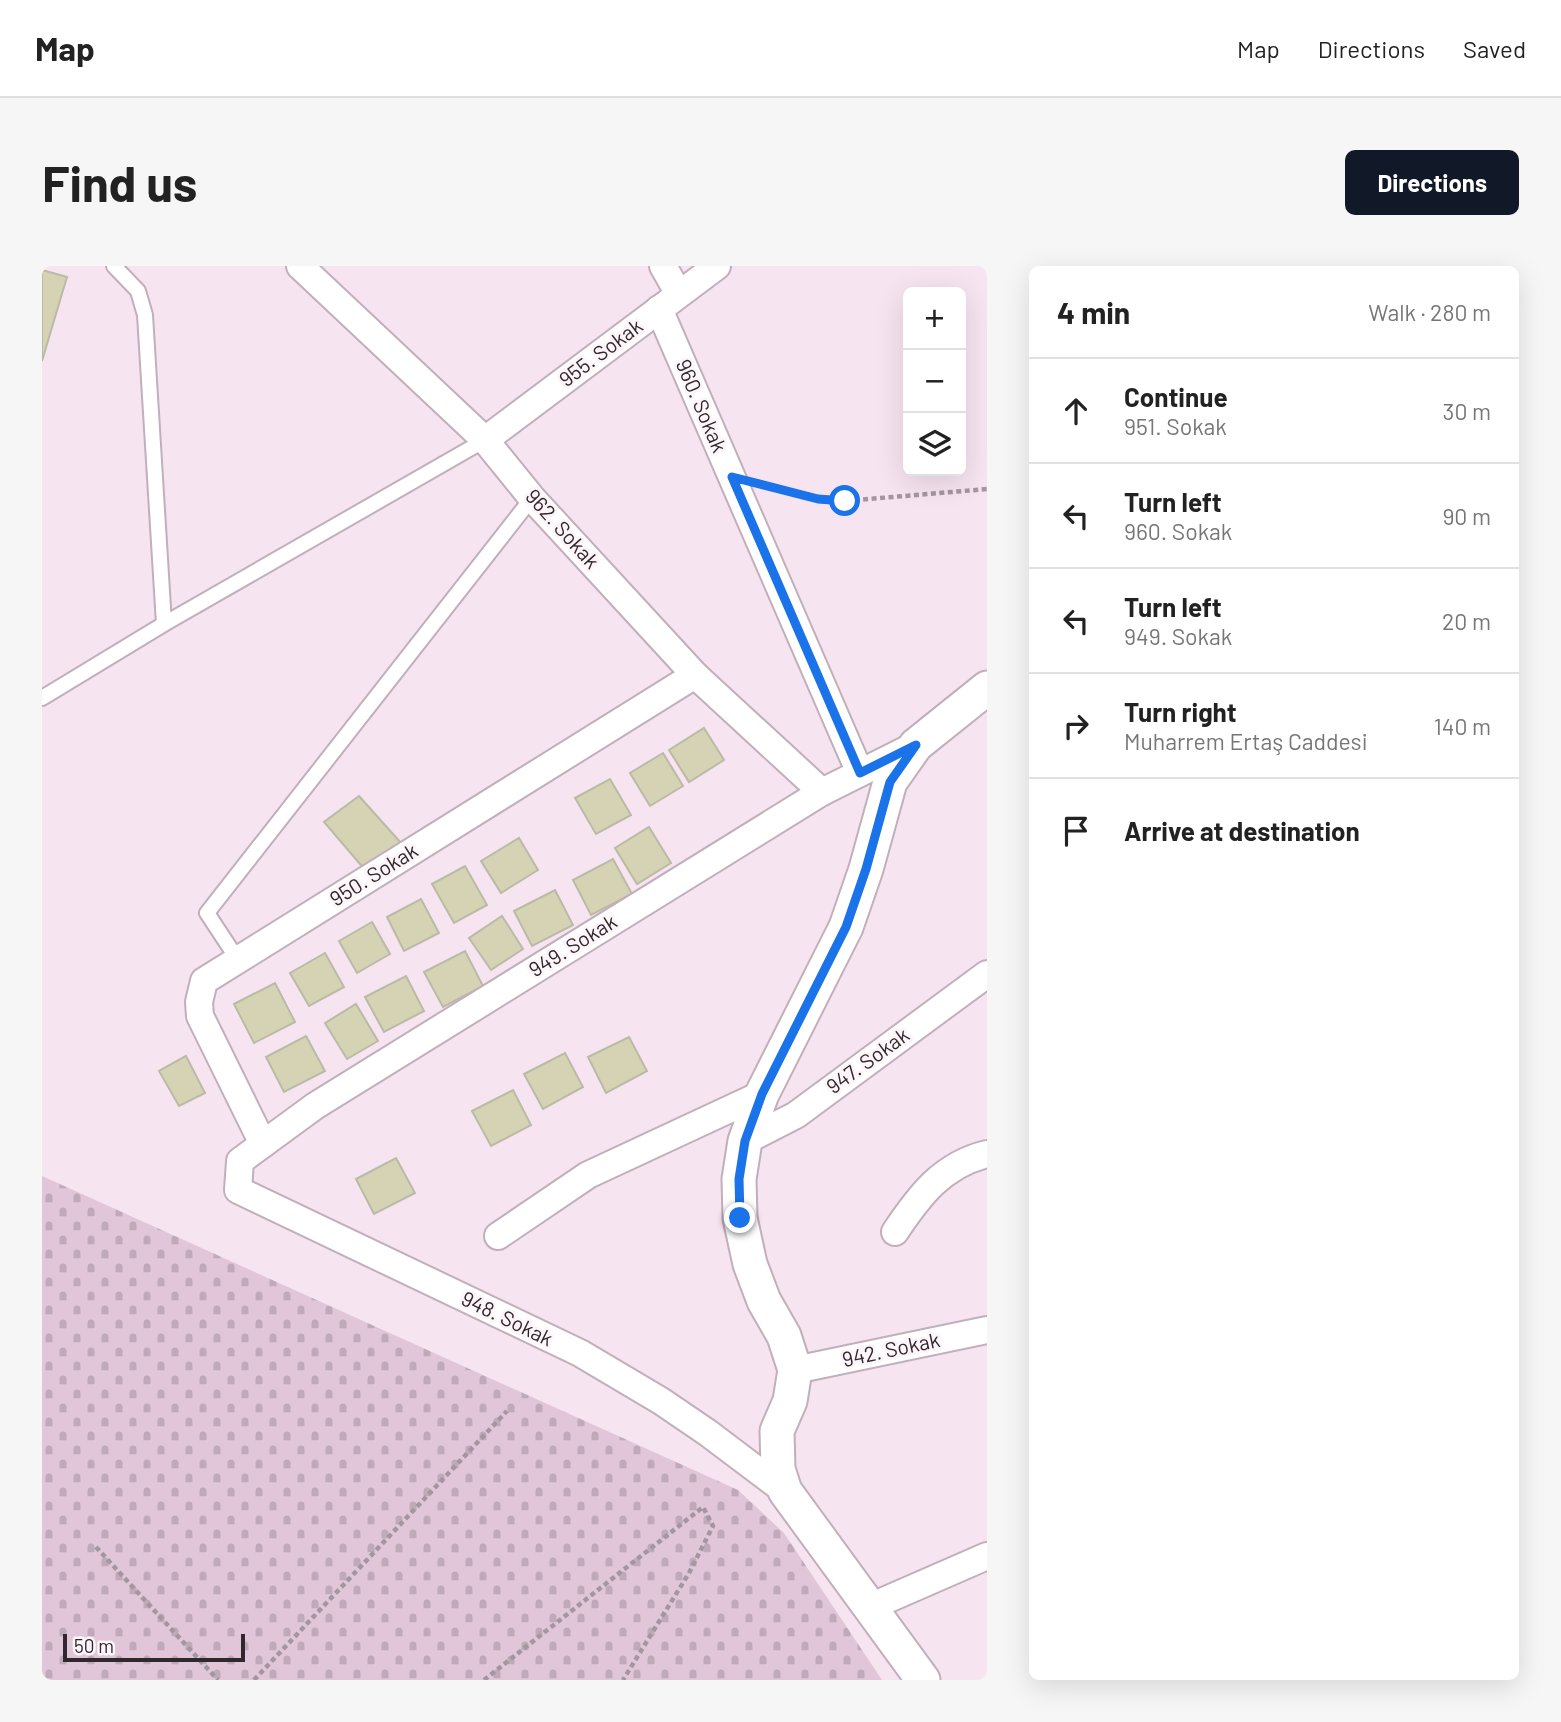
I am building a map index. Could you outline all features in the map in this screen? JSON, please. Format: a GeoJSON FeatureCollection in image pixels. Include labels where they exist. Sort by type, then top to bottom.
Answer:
{"type":"FeatureCollection","features":[{"type":"Feature","properties":{"kind":"street","name":"962. Sokak"},"geometry":{"type":"LineString","coordinates":[[300,266],[485,440],[532,498],[695,675],[822,792]]}},
{"type":"Feature","properties":{"kind":"street","name":"960. Sokak"},"geometry":{"type":"LineString","coordinates":[[663,266],[669,302],[732,477],[860,773]]}},
{"type":"Feature","properties":{"kind":"street","name":"955. Sokak"},"geometry":{"type":"LineString","coordinates":[[485,440],[717,266]]}},
{"type":"Feature","properties":{"kind":"street","name":"950. Sokak"},"geometry":{"type":"LineString","coordinates":[[263,1144],[200,1016],[199,1002],[204,981],[695,675]]}},
{"type":"Feature","properties":{"kind":"street"},"geometry":{"type":"LineString","coordinates":[[923,1680],[785,1491],[778,1469],[777,1431],[790,1401],[795,1370],[784,1336],[764,1301],[750,1264],[740,1205],[739,1179],[745,1141],[762,1094],[846,927],[866,869],[890,782],[916,745],[987,688]]}},
{"type":"Feature","properties":{"kind":"street","name":"949. Sokak"},"geometry":{"type":"LineString","coordinates":[[240,1161],[315,1106],[822,792],[916,745]]}},
{"type":"Feature","properties":{"kind":"street","name":"947. Sokak"},"geometry":{"type":"LineString","coordinates":[[745,1141],[796,1115],[987,974]]}},
{"type":"Feature","properties":{"kind":"street"},"geometry":{"type":"LineString","coordinates":[[498,1236],[588,1175],[762,1094]]}},
{"type":"Feature","properties":{"kind":"street"},"geometry":{"type":"LineString","coordinates":[[895,1232],[916,1201],[937,1178],[974,1157],[987,1154]]}},
{"type":"Feature","properties":{"kind":"street","name":"948. Sokak"},"geometry":{"type":"LineString","coordinates":[[240,1161],[237,1190],[580,1353],[671,1407],[785,1491]]}},
{"type":"Feature","properties":{"kind":"street","name":"942. Sokak"},"geometry":{"type":"LineString","coordinates":[[795,1370],[987,1330]]}},
{"type":"Feature","properties":{"kind":"street"},"geometry":{"type":"LineString","coordinates":[[870,1607],[987,1556]]}},
{"type":"Feature","properties":{"kind":"lane"},"geometry":{"type":"LineString","coordinates":[[114,266],[138,291],[145,316],[164,624]]}},
{"type":"Feature","properties":{"kind":"lane"},"geometry":{"type":"LineString","coordinates":[[42,698],[164,624],[485,440]]}},
{"type":"Feature","properties":{"kind":"lane"},"geometry":{"type":"LineString","coordinates":[[238,960],[206,913],[532,498]]}},
{"type":"Feature","properties":{"kind":"path"},"geometry":{"type":"LineString","coordinates":[[732,477],[818,499],[845,501],[895,499],[987,489]]}},
{"type":"Feature","properties":{"kind":"path"},"geometry":{"type":"LineString","coordinates":[[254,1680],[507,1410]]}},
{"type":"Feature","properties":{"kind":"path"},"geometry":{"type":"LineString","coordinates":[[484,1680],[702,1507],[712,1526],[689,1573],[623,1680]]}},
{"type":"Feature","properties":{"kind":"path"},"geometry":{"type":"LineString","coordinates":[[96,1547],[218,1680]]}},
{"type":"Feature","properties":{"kind":"green space"},"geometry":{"type":"Polygon","coordinates":[[[42,1176],[738,1490],[784,1533],[882,1680],[42,1680],[42,1176]]]}},
{"type":"Feature","properties":{"kind":"building"},"geometry":{"type":"Polygon","coordinates":[[[42,270],[67,277],[42,361],[42,270]]]}},
{"type":"Feature","properties":{"kind":"building"},"geometry":{"type":"Polygon","coordinates":[[[704,728],[724,760],[689,782],[669,750],[704,728]]]}},
{"type":"Feature","properties":{"kind":"building"},"geometry":{"type":"Polygon","coordinates":[[[663,753],[683,786],[650,806],[630,773],[663,753]]]}},
{"type":"Feature","properties":{"kind":"building"},"geometry":{"type":"Polygon","coordinates":[[[610,779],[631,815],[596,834],[575,798],[610,779]]]}},
{"type":"Feature","properties":{"kind":"building"},"geometry":{"type":"Polygon","coordinates":[[[359,796],[401,843],[366,871],[324,822],[359,796]]]}},
{"type":"Feature","properties":{"kind":"building"},"geometry":{"type":"Polygon","coordinates":[[[649,827],[671,863],[637,884],[615,848],[649,827]]]}},
{"type":"Feature","properties":{"kind":"building"},"geometry":{"type":"Polygon","coordinates":[[[519,838],[538,870],[501,893],[481,861],[519,838]]]}},
{"type":"Feature","properties":{"kind":"building"},"geometry":{"type":"Polygon","coordinates":[[[613,859],[632,894],[591,915],[573,880],[613,859]]]}},
{"type":"Feature","properties":{"kind":"building"},"geometry":{"type":"Polygon","coordinates":[[[465,866],[487,905],[454,923],[432,884],[465,866]]]}},
{"type":"Feature","properties":{"kind":"building"},"geometry":{"type":"Polygon","coordinates":[[[555,890],[573,925],[532,946],[514,911],[555,890]]]}},
{"type":"Feature","properties":{"kind":"building"},"geometry":{"type":"Polygon","coordinates":[[[421,899],[439,933],[404,951],[387,917],[421,899]]]}},
{"type":"Feature","properties":{"kind":"building"},"geometry":{"type":"Polygon","coordinates":[[[502,916],[523,949],[491,970],[469,938],[502,916]]]}},
{"type":"Feature","properties":{"kind":"building"},"geometry":{"type":"Polygon","coordinates":[[[372,922],[390,954],[357,973],[339,941],[372,922]]]}},
{"type":"Feature","properties":{"kind":"building"},"geometry":{"type":"Polygon","coordinates":[[[465,951],[483,986],[443,1007],[424,972],[465,951]]]}},
{"type":"Feature","properties":{"kind":"building"},"geometry":{"type":"Polygon","coordinates":[[[325,953],[344,987],[309,1006],[290,973],[325,953]]]}},
{"type":"Feature","properties":{"kind":"building"},"geometry":{"type":"Polygon","coordinates":[[[406,976],[424,1011],[384,1032],[365,997],[406,976]]]}},
{"type":"Feature","properties":{"kind":"building"},"geometry":{"type":"Polygon","coordinates":[[[275,983],[295,1022],[254,1043],[234,1004],[275,983]]]}},
{"type":"Feature","properties":{"kind":"building"},"geometry":{"type":"Polygon","coordinates":[[[356,1004],[378,1041],[347,1059],[325,1023],[356,1004]]]}},
{"type":"Feature","properties":{"kind":"building"},"geometry":{"type":"Polygon","coordinates":[[[306,1036],[325,1071],[284,1092],[266,1057],[306,1036]]]}},
{"type":"Feature","properties":{"kind":"building"},"geometry":{"type":"Polygon","coordinates":[[[629,1037],[647,1071],[606,1093],[588,1057],[629,1037]]]}},
{"type":"Feature","properties":{"kind":"building"},"geometry":{"type":"Polygon","coordinates":[[[565,1053],[583,1087],[543,1109],[524,1074],[565,1053]]]}},
{"type":"Feature","properties":{"kind":"building"},"geometry":{"type":"Polygon","coordinates":[[[186,1056],[205,1093],[179,1106],[159,1071],[186,1056]]]}},
{"type":"Feature","properties":{"kind":"building"},"geometry":{"type":"Polygon","coordinates":[[[513,1090],[531,1125],[491,1146],[472,1111],[513,1090]]]}},
{"type":"Feature","properties":{"kind":"building"},"geometry":{"type":"Polygon","coordinates":[[[396,1158],[415,1193],[374,1214],[356,1179],[396,1158]]]}},
{"type":"Feature","properties":{"kind":"route"},"geometry":{"type":"LineString","coordinates":[[740,1218],[739,1179],[745,1141],[762,1094],[846,927],[866,869],[890,782],[916,745],[860,773],[732,477],[818,499],[845,501]]}}]}
